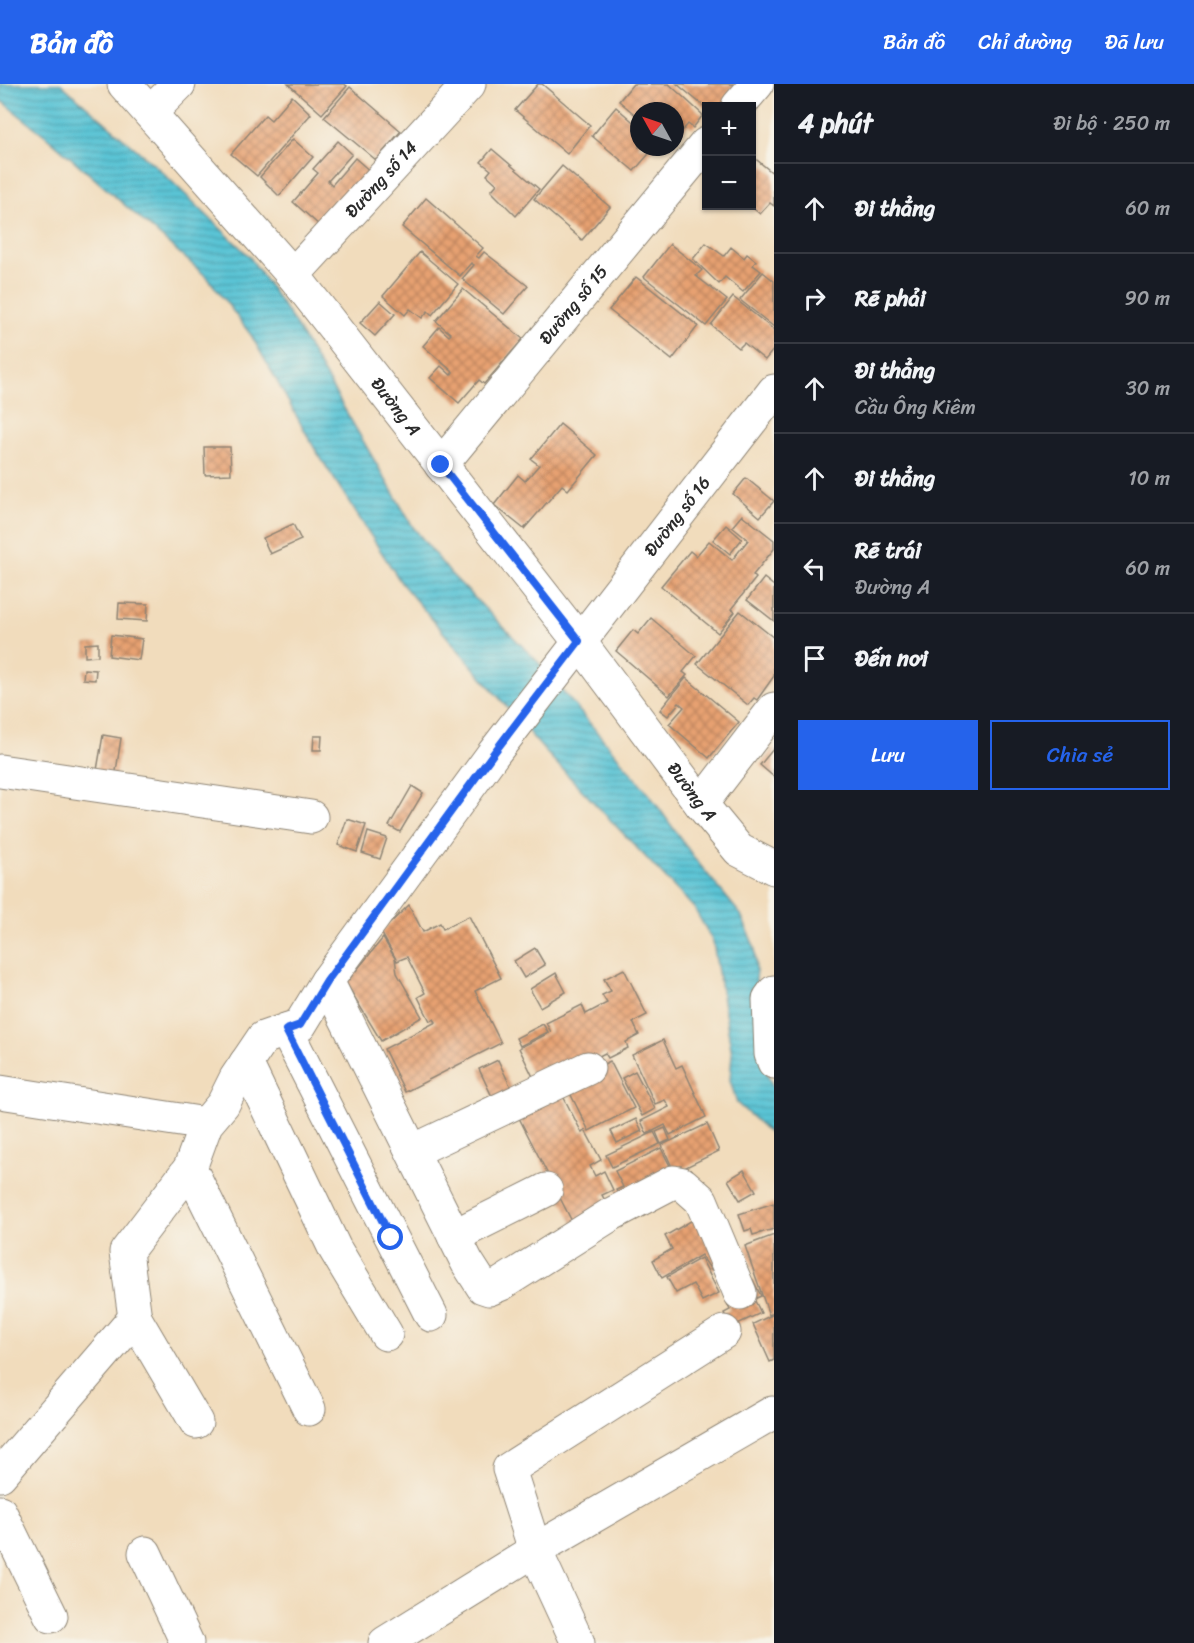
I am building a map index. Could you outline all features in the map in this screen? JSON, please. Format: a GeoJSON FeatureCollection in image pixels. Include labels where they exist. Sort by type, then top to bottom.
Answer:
{"type":"FeatureCollection","features":[{"type":"Feature","properties":{"kind":"street","name":"Đường A"},"geometry":{"type":"LineString","coordinates":[[124,84],[293,275],[579,641],[701,804],[739,850],[774,868]]}},
{"type":"Feature","properties":{"kind":"street"},"geometry":{"type":"LineString","coordinates":[[150,113],[179,84]]}},
{"type":"Feature","properties":{"kind":"street","name":"Đường số 14"},"geometry":{"type":"LineString","coordinates":[[293,275],[469,84]]}},
{"type":"Feature","properties":{"kind":"street"},"geometry":{"type":"LineString","coordinates":[[741,102],[756,84]]}},
{"type":"Feature","properties":{"kind":"street","name":"Đường số 15"},"geometry":{"type":"LineString","coordinates":[[441,465],[702,149]]}},
{"type":"Feature","properties":{"kind":"street","name":"Đường số 16"},"geometry":{"type":"LineString","coordinates":[[135,1318],[126,1252],[190,1168],[206,1124],[223,1104],[263,1038],[300,1025],[327,981],[493,754],[774,391]]}},
{"type":"Feature","properties":{"kind":"street"},"geometry":{"type":"LineString","coordinates":[[701,804],[774,709]]}},
{"type":"Feature","properties":{"kind":"street"},"geometry":{"type":"LineString","coordinates":[[0,771],[312,818]]}},
{"type":"Feature","properties":{"kind":"street"},"geometry":{"type":"LineString","coordinates":[[327,981],[454,1236],[483,1287],[489,1289],[610,1215],[673,1182],[683,1184],[701,1200],[740,1293]]}},
{"type":"Feature","properties":{"kind":"street"},"geometry":{"type":"LineString","coordinates":[[774,992],[770,999],[771,1054],[774,1062]]}},
{"type":"Feature","properties":{"kind":"street"},"geometry":{"type":"LineString","coordinates":[[286,1030],[431,1315]]}},
{"type":"Feature","properties":{"kind":"street"},"geometry":{"type":"LineString","coordinates":[[246,1064],[335,1249],[386,1334]]}},
{"type":"Feature","properties":{"kind":"street"},"geometry":{"type":"LineString","coordinates":[[413,1151],[588,1068]]}},
{"type":"Feature","properties":{"kind":"street"},"geometry":{"type":"LineString","coordinates":[[0,1092],[206,1124]]}},
{"type":"Feature","properties":{"kind":"street"},"geometry":{"type":"LineString","coordinates":[[190,1168],[309,1409]]}},
{"type":"Feature","properties":{"kind":"street"},"geometry":{"type":"LineString","coordinates":[[454,1236],[546,1190]]}},
{"type":"Feature","properties":{"kind":"street"},"geometry":{"type":"LineString","coordinates":[[0,1475],[135,1318],[196,1422]]}},
{"type":"Feature","properties":{"kind":"street"},"geometry":{"type":"LineString","coordinates":[[578,1643],[536,1550],[509,1469],[724,1332]]}},
{"type":"Feature","properties":{"kind":"street"},"geometry":{"type":"LineString","coordinates":[[385,1643],[536,1550],[772,1413]]}},
{"type":"Feature","properties":{"kind":"street"},"geometry":{"type":"LineString","coordinates":[[0,1512],[51,1616]]}},
{"type":"Feature","properties":{"kind":"street"},"geometry":{"type":"LineString","coordinates":[[145,1553],[187,1643]]}},
{"type":"Feature","properties":{"kind":"water"},"geometry":{"type":"Polygon","coordinates":[[[0,84],[61,84],[159,169],[249,256],[294,322],[413,527],[450,573],[540,664],[649,794],[695,859],[741,915],[755,949],[757,998],[767,1074],[774,1089],[774,1137],[737,1103],[730,1080],[732,1054],[713,942],[694,908],[543,749],[402,584],[315,449],[251,335],[208,278],[47,137],[0,100],[0,84]]]}},
{"type":"Feature","properties":{"kind":"building"},"geometry":{"type":"Polygon","coordinates":[[[288,84],[344,84],[347,86],[322,114],[288,84]]]}},
{"type":"Feature","properties":{"kind":"building"},"geometry":{"type":"Polygon","coordinates":[[[538,84],[542,84],[590,125],[567,154],[515,110],[538,84]]]}},
{"type":"Feature","properties":{"kind":"building"},"geometry":{"type":"Polygon","coordinates":[[[633,84],[669,84],[702,116],[693,128],[688,124],[684,129],[684,102],[630,102],[630,110],[619,101],[633,84]]]}},
{"type":"Feature","properties":{"kind":"building"},"geometry":{"type":"Polygon","coordinates":[[[677,84],[737,84],[729,102],[702,102],[702,105],[677,84]]]}},
{"type":"Feature","properties":{"kind":"building"},"geometry":{"type":"Polygon","coordinates":[[[350,87],[401,131],[376,160],[324,117],[350,87]]]}},
{"type":"Feature","properties":{"kind":"building"},"geometry":{"type":"Polygon","coordinates":[[[292,96],[311,114],[257,176],[231,154],[265,115],[271,120],[292,96]]]}},
{"type":"Feature","properties":{"kind":"building"},"geometry":{"type":"Polygon","coordinates":[[[616,107],[630,119],[630,156],[647,156],[634,171],[592,136],[616,107]]]}},
{"type":"Feature","properties":{"kind":"building"},"geometry":{"type":"Polygon","coordinates":[[[293,139],[313,157],[279,196],[260,177],[293,139]]]}},
{"type":"Feature","properties":{"kind":"building"},"geometry":{"type":"Polygon","coordinates":[[[338,141],[352,154],[328,181],[332,185],[355,158],[372,173],[319,225],[293,202],[318,173],[313,169],[338,141]]]}},
{"type":"Feature","properties":{"kind":"building"},"geometry":{"type":"Polygon","coordinates":[[[492,149],[539,189],[516,216],[491,191],[497,184],[487,175],[491,170],[481,162],[492,149]]]}},
{"type":"Feature","properties":{"kind":"building"},"geometry":{"type":"Polygon","coordinates":[[[756,159],[774,174],[774,206],[770,203],[760,214],[755,210],[756,159]]]}},
{"type":"Feature","properties":{"kind":"building"},"geometry":{"type":"Polygon","coordinates":[[[562,166],[610,207],[582,240],[534,199],[562,166]]]}},
{"type":"Feature","properties":{"kind":"building"},"geometry":{"type":"Polygon","coordinates":[[[426,198],[483,248],[476,256],[479,258],[484,252],[528,286],[504,314],[462,279],[474,265],[471,263],[460,276],[402,227],[426,198]]]}},
{"type":"Feature","properties":{"kind":"building"},"geometry":{"type":"Polygon","coordinates":[[[706,243],[724,256],[731,247],[744,258],[747,254],[756,261],[753,265],[761,271],[743,292],[725,277],[719,284],[693,259],[706,243]]]}},
{"type":"Feature","properties":{"kind":"building"},"geometry":{"type":"Polygon","coordinates":[[[670,244],[702,270],[696,276],[727,300],[706,326],[644,277],[670,244]]]}},
{"type":"Feature","properties":{"kind":"building"},"geometry":{"type":"Polygon","coordinates":[[[420,252],[458,284],[432,315],[428,311],[422,318],[410,309],[405,315],[383,296],[420,252]]]}},
{"type":"Feature","properties":{"kind":"building"},"geometry":{"type":"Polygon","coordinates":[[[763,272],[774,281],[774,327],[740,300],[763,272]]]}},
{"type":"Feature","properties":{"kind":"building"},"geometry":{"type":"Polygon","coordinates":[[[636,277],[698,326],[672,360],[609,310],[636,277]]]}},
{"type":"Feature","properties":{"kind":"building"},"geometry":{"type":"Polygon","coordinates":[[[463,289],[523,339],[484,384],[479,380],[459,403],[430,378],[441,366],[451,375],[453,372],[423,346],[439,327],[449,336],[451,334],[436,321],[463,289]]]}},
{"type":"Feature","properties":{"kind":"building"},"geometry":{"type":"Polygon","coordinates":[[[733,297],[774,330],[774,349],[765,360],[744,343],[739,348],[711,325],[733,297]]]}},
{"type":"Feature","properties":{"kind":"building"},"geometry":{"type":"Polygon","coordinates":[[[380,301],[395,314],[375,336],[360,323],[380,301]]]}},
{"type":"Feature","properties":{"kind":"building"},"geometry":{"type":"Polygon","coordinates":[[[560,424],[597,455],[568,490],[562,485],[524,529],[494,505],[518,475],[525,481],[539,465],[531,459],[560,424]]]}},
{"type":"Feature","properties":{"kind":"building"},"geometry":{"type":"Polygon","coordinates":[[[204,447],[230,447],[231,474],[205,475],[204,447]]]}},
{"type":"Feature","properties":{"kind":"building"},"geometry":{"type":"Polygon","coordinates":[[[746,478],[774,501],[760,517],[733,494],[746,478]]]}},
{"type":"Feature","properties":{"kind":"building"},"geometry":{"type":"Polygon","coordinates":[[[742,515],[774,540],[774,549],[753,575],[756,578],[731,609],[735,612],[718,633],[661,586],[690,551],[696,556],[709,541],[732,560],[748,540],[732,527],[742,515]]]}},
{"type":"Feature","properties":{"kind":"building"},"geometry":{"type":"Polygon","coordinates":[[[293,524],[301,540],[270,554],[263,538],[293,524]]]}},
{"type":"Feature","properties":{"kind":"building"},"geometry":{"type":"Polygon","coordinates":[[[726,525],[742,539],[730,554],[713,540],[726,525]]]}},
{"type":"Feature","properties":{"kind":"building"},"geometry":{"type":"Polygon","coordinates":[[[764,578],[774,586],[774,621],[747,600],[764,578]]]}},
{"type":"Feature","properties":{"kind":"building"},"geometry":{"type":"Polygon","coordinates":[[[119,603],[148,604],[147,621],[118,619],[119,603]]]}},
{"type":"Feature","properties":{"kind":"building"},"geometry":{"type":"Polygon","coordinates":[[[740,611],[774,638],[774,676],[757,700],[754,698],[748,705],[697,664],[740,611]]]}},
{"type":"Feature","properties":{"kind":"building"},"geometry":{"type":"Polygon","coordinates":[[[651,618],[696,656],[683,672],[687,675],[669,696],[616,651],[633,630],[638,634],[651,618]]]}},
{"type":"Feature","properties":{"kind":"building"},"geometry":{"type":"Polygon","coordinates":[[[111,635],[142,639],[139,660],[109,656],[111,635]]]}},
{"type":"Feature","properties":{"kind":"building"},"geometry":{"type":"Polygon","coordinates":[[[98,643],[98,656],[85,657],[85,644],[98,643]]]}},
{"type":"Feature","properties":{"kind":"building"},"geometry":{"type":"Polygon","coordinates":[[[84,669],[96,670],[95,680],[83,679],[84,669]]]}},
{"type":"Feature","properties":{"kind":"building"},"geometry":{"type":"Polygon","coordinates":[[[686,678],[739,722],[709,758],[669,724],[684,707],[679,703],[668,716],[660,710],[686,678]]]}},
{"type":"Feature","properties":{"kind":"building"},"geometry":{"type":"Polygon","coordinates":[[[103,735],[121,738],[114,785],[95,782],[103,735]]]}},
{"type":"Feature","properties":{"kind":"building"},"geometry":{"type":"Polygon","coordinates":[[[314,736],[322,736],[321,750],[313,750],[314,736]]]}},
{"type":"Feature","properties":{"kind":"building"},"geometry":{"type":"Polygon","coordinates":[[[774,748],[774,777],[760,765],[774,748]]]}},
{"type":"Feature","properties":{"kind":"building"},"geometry":{"type":"Polygon","coordinates":[[[412,786],[423,793],[400,832],[389,826],[412,786]]]}},
{"type":"Feature","properties":{"kind":"building"},"geometry":{"type":"Polygon","coordinates":[[[347,819],[366,825],[357,852],[338,845],[347,819]]]}},
{"type":"Feature","properties":{"kind":"building"},"geometry":{"type":"Polygon","coordinates":[[[368,832],[387,838],[380,859],[362,853],[368,832]]]}},
{"type":"Feature","properties":{"kind":"building"},"geometry":{"type":"Polygon","coordinates":[[[409,905],[423,932],[440,923],[443,929],[469,916],[501,978],[475,991],[501,1043],[405,1092],[384,1049],[436,1022],[434,1019],[430,1021],[418,997],[425,993],[407,957],[397,961],[381,932],[409,905]]]}},
{"type":"Feature","properties":{"kind":"building"},"geometry":{"type":"Polygon","coordinates":[[[383,938],[395,958],[397,973],[422,1017],[381,1041],[346,983],[383,938]]]}},
{"type":"Feature","properties":{"kind":"building"},"geometry":{"type":"Polygon","coordinates":[[[535,948],[545,965],[524,978],[514,961],[535,948]]]}},
{"type":"Feature","properties":{"kind":"building"},"geometry":{"type":"Polygon","coordinates":[[[624,969],[647,1015],[633,1022],[639,1035],[626,1042],[628,1048],[608,1058],[605,1053],[538,1087],[519,1048],[551,1032],[546,1023],[582,1005],[586,1014],[607,1003],[602,995],[611,991],[604,979],[624,969]]]}},
{"type":"Feature","properties":{"kind":"building"},"geometry":{"type":"Polygon","coordinates":[[[556,973],[566,992],[540,1007],[530,989],[556,973]]]}},
{"type":"Feature","properties":{"kind":"building"},"geometry":{"type":"Polygon","coordinates":[[[543,1024],[548,1032],[520,1046],[516,1038],[543,1024]]]}},
{"type":"Feature","properties":{"kind":"building"},"geometry":{"type":"Polygon","coordinates":[[[663,1040],[676,1068],[682,1065],[706,1117],[670,1135],[665,1125],[647,1134],[641,1121],[669,1107],[665,1100],[655,1104],[632,1055],[663,1040]]]}},
{"type":"Feature","properties":{"kind":"building"},"geometry":{"type":"Polygon","coordinates":[[[498,1060],[516,1098],[497,1107],[479,1069],[498,1060]]]}},
{"type":"Feature","properties":{"kind":"building"},"geometry":{"type":"Polygon","coordinates":[[[610,1061],[634,1108],[589,1131],[565,1083],[610,1061]]]}},
{"type":"Feature","properties":{"kind":"building"},"geometry":{"type":"Polygon","coordinates":[[[635,1071],[655,1109],[642,1116],[622,1078],[635,1071]]]}},
{"type":"Feature","properties":{"kind":"building"},"geometry":{"type":"Polygon","coordinates":[[[563,1096],[582,1133],[585,1130],[601,1160],[590,1166],[595,1176],[604,1171],[613,1190],[602,1195],[614,1217],[579,1235],[517,1114],[563,1096]]]}},
{"type":"Feature","properties":{"kind":"building"},"geometry":{"type":"Polygon","coordinates":[[[636,1119],[642,1131],[617,1143],[611,1131],[636,1119]]]}},
{"type":"Feature","properties":{"kind":"building"},"geometry":{"type":"Polygon","coordinates":[[[707,1124],[719,1151],[682,1169],[681,1166],[673,1169],[662,1145],[707,1124]]]}},
{"type":"Feature","properties":{"kind":"building"},"geometry":{"type":"Polygon","coordinates":[[[665,1128],[670,1140],[661,1144],[656,1132],[665,1128]]]}},
{"type":"Feature","properties":{"kind":"building"},"geometry":{"type":"Polygon","coordinates":[[[654,1132],[660,1144],[612,1167],[606,1155],[654,1132]]]}},
{"type":"Feature","properties":{"kind":"building"},"geometry":{"type":"Polygon","coordinates":[[[661,1148],[676,1178],[624,1205],[616,1190],[623,1187],[615,1171],[661,1148]]]}},
{"type":"Feature","properties":{"kind":"building"},"geometry":{"type":"Polygon","coordinates":[[[744,1170],[756,1191],[740,1200],[728,1180],[744,1170]]]}},
{"type":"Feature","properties":{"kind":"building"},"geometry":{"type":"Polygon","coordinates":[[[774,1203],[774,1229],[753,1235],[751,1229],[745,1231],[739,1214],[774,1203]]]}},
{"type":"Feature","properties":{"kind":"building"},"geometry":{"type":"Polygon","coordinates":[[[696,1218],[727,1260],[711,1270],[701,1255],[662,1278],[653,1260],[672,1249],[665,1236],[696,1218]]]}},
{"type":"Feature","properties":{"kind":"building"},"geometry":{"type":"Polygon","coordinates":[[[774,1235],[774,1313],[769,1315],[745,1246],[774,1235]]]}},
{"type":"Feature","properties":{"kind":"building"},"geometry":{"type":"Polygon","coordinates":[[[701,1258],[719,1293],[702,1301],[693,1284],[676,1293],[667,1277],[701,1258]]]}},
{"type":"Feature","properties":{"kind":"building"},"geometry":{"type":"Polygon","coordinates":[[[753,1280],[761,1296],[754,1299],[761,1313],[731,1327],[724,1313],[730,1310],[723,1294],[753,1280]]]}},
{"type":"Feature","properties":{"kind":"building"},"geometry":{"type":"Polygon","coordinates":[[[774,1314],[774,1360],[770,1362],[753,1324],[774,1314]]]}},
{"type":"Feature","properties":{"kind":"route"},"geometry":{"type":"LineString","coordinates":[[391,1238],[286,1030],[300,1025],[327,981],[493,754],[579,641],[441,465]]}}]}
